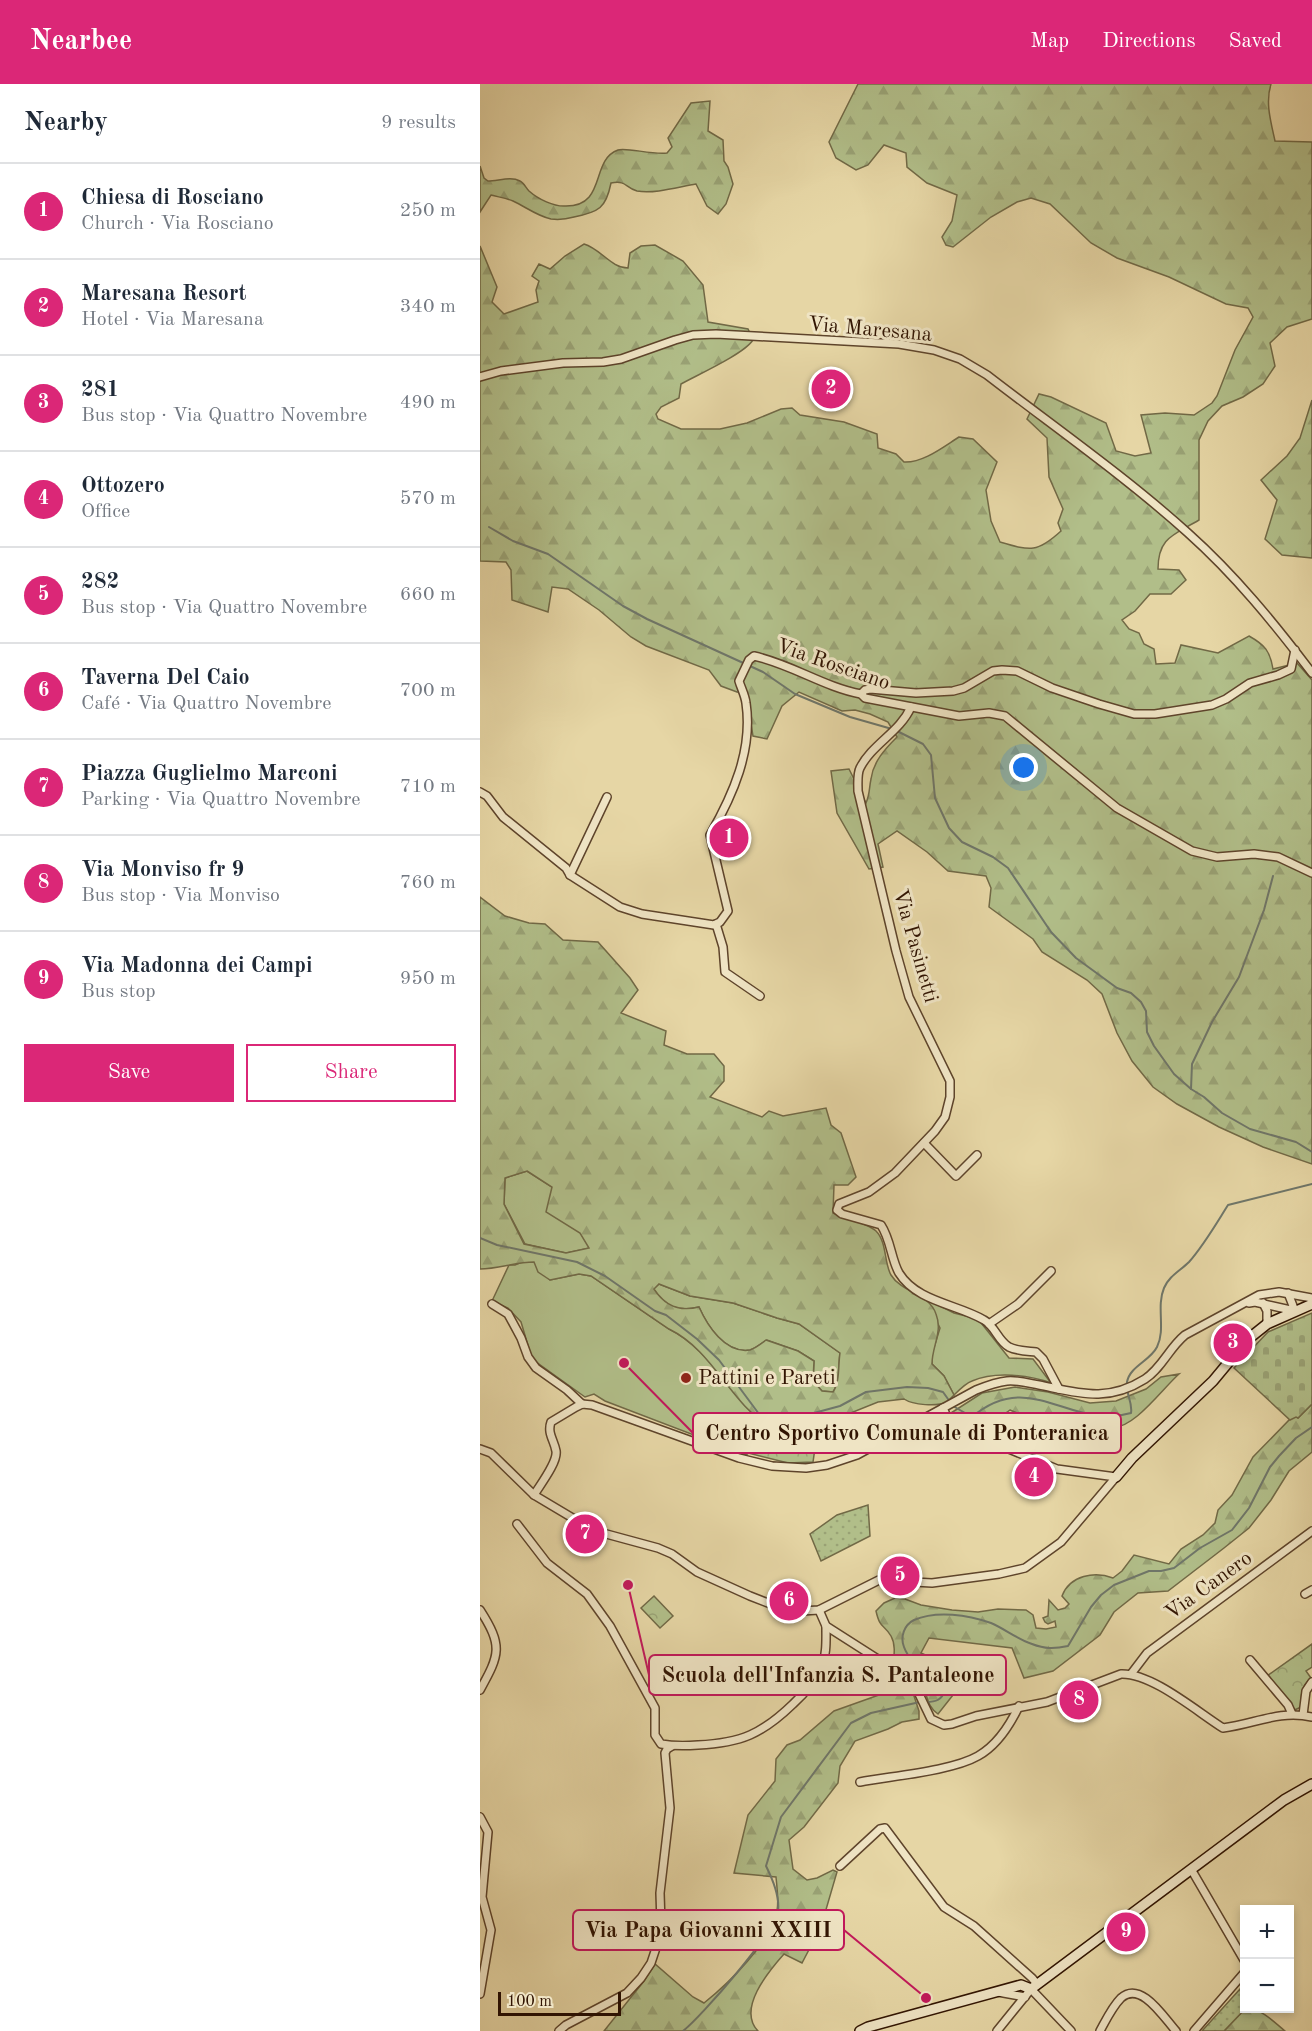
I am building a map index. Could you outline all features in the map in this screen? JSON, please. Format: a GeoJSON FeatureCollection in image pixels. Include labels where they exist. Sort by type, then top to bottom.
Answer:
{"type":"FeatureCollection","features":[{"type":"Feature","properties":{"kind":"street","name":"Via Maresana"},"geometry":{"type":"LineString","coordinates":[[480,377],[501,371],[563,363],[621,359],[693,335],[716,334],[899,344],[934,350],[960,359],[987,375],[1137,490],[1188,533],[1266,613],[1312,673]]}},
{"type":"Feature","properties":{"kind":"street"},"geometry":{"type":"LineString","coordinates":[[861,694],[870,689],[916,693],[952,691],[964,688],[993,671],[1017,671],[1052,688],[1099,704],[1134,714],[1155,714],[1212,705],[1226,699],[1250,683],[1291,669],[1295,650]]}},
{"type":"Feature","properties":{"kind":"street","name":"Via Rosciano"},"geometry":{"type":"LineString","coordinates":[[716,924],[728,911],[710,835],[726,808],[740,772],[747,738],[746,702],[739,681],[749,660],[754,656],[767,659],[826,684],[861,694],[865,698],[959,716],[989,713],[1005,716],[1118,808],[1192,851],[1217,856],[1254,854],[1278,857],[1312,873]]}},
{"type":"Feature","properties":{"kind":"street","name":"Via Pasinetti"},"geometry":{"type":"LineString","coordinates":[[911,707],[896,730],[867,758],[859,770],[858,791],[909,997],[950,1081],[950,1097],[945,1117],[924,1143],[880,1186],[839,1203],[837,1210],[842,1214],[881,1225],[887,1235],[899,1273],[919,1292],[939,1303],[986,1320],[1005,1345],[1015,1350],[1036,1352],[1043,1359],[1059,1389]]}},
{"type":"Feature","properties":{"kind":"street"},"geometry":{"type":"LineString","coordinates":[[480,792],[487,796],[503,817],[566,868],[570,875],[620,907],[667,918],[716,924],[723,947],[725,972],[760,996]]}},
{"type":"Feature","properties":{"kind":"street"},"geometry":{"type":"LineString","coordinates":[[570,875],[607,796]]}},
{"type":"Feature","properties":{"kind":"street"},"geometry":{"type":"LineString","coordinates":[[924,1143],[956,1176],[977,1155]]}},
{"type":"Feature","properties":{"kind":"street"},"geometry":{"type":"LineString","coordinates":[[989,1324],[1018,1304],[1050,1271]]}},
{"type":"Feature","properties":{"kind":"street"},"geometry":{"type":"LineString","coordinates":[[534,1495],[555,1461],[556,1451],[549,1433],[551,1422],[582,1404],[592,1405],[739,1458],[790,1468],[827,1465],[846,1460],[990,1384],[1007,1381],[1025,1382],[1085,1395],[1116,1393],[1132,1387],[1153,1372],[1185,1335],[1259,1295],[1269,1292],[1288,1293],[1312,1298]]}},
{"type":"Feature","properties":{"kind":"street"},"geometry":{"type":"LineString","coordinates":[[1288,1293],[1295,1311]]}},
{"type":"Feature","properties":{"kind":"street"},"geometry":{"type":"LineString","coordinates":[[1243,1303],[1255,1302],[1295,1311]]}},
{"type":"Feature","properties":{"kind":"street"},"geometry":{"type":"LineString","coordinates":[[492,1304],[508,1314],[522,1338],[528,1357],[536,1368],[582,1404]]}},
{"type":"Feature","properties":{"kind":"street"},"geometry":{"type":"LineString","coordinates":[[1263,1304],[1267,1311],[1268,1324]]}},
{"type":"Feature","properties":{"kind":"street"},"geometry":{"type":"LineString","coordinates":[[480,1449],[491,1454],[534,1495],[599,1532],[672,1554],[697,1572],[782,1608],[802,1611],[819,1610],[879,1580],[932,1582],[999,1574],[1025,1568],[1061,1542],[1132,1458],[1213,1381],[1247,1340],[1268,1324],[1312,1304]]}},
{"type":"Feature","properties":{"kind":"street"},"geometry":{"type":"LineString","coordinates":[[944,1408],[947,1417],[956,1427]]}},
{"type":"Feature","properties":{"kind":"street"},"geometry":{"type":"LineString","coordinates":[[925,1418],[956,1427],[1057,1469],[1116,1477]]}},
{"type":"Feature","properties":{"kind":"street"},"geometry":{"type":"LineString","coordinates":[[517,1524],[547,1563],[587,1594],[610,1626],[655,1708],[657,1740],[661,1744],[672,1746],[716,1744],[738,1741],[760,1731],[803,1694],[822,1667],[825,1657],[826,1626]]}},
{"type":"Feature","properties":{"kind":"street","name":"Via Canero"},"geometry":{"type":"LineString","coordinates":[[1131,1674],[1147,1653],[1312,1531]]}},
{"type":"Feature","properties":{"kind":"street"},"geometry":{"type":"LineString","coordinates":[[819,1610],[826,1626],[835,1633],[909,1679],[920,1694],[925,1710],[931,1719],[944,1725],[1018,1706],[1047,1702],[1121,1674],[1131,1674],[1154,1682],[1223,1728],[1292,1713],[1312,1717]]}},
{"type":"Feature","properties":{"kind":"street"},"geometry":{"type":"LineString","coordinates":[[480,1611],[491,1627],[497,1650],[483,1678],[480,1690]]}},
{"type":"Feature","properties":{"kind":"street"},"geometry":{"type":"LineString","coordinates":[[1250,1660],[1288,1705],[1292,1713]]}},
{"type":"Feature","properties":{"kind":"street"},"geometry":{"type":"LineString","coordinates":[[1303,1715],[1306,1691],[1312,1682]]}},
{"type":"Feature","properties":{"kind":"street"},"geometry":{"type":"LineString","coordinates":[[860,1782],[941,1767],[978,1756],[1006,1729],[1018,1706]]}},
{"type":"Feature","properties":{"kind":"street"},"geometry":{"type":"LineString","coordinates":[[559,2031],[566,2025],[627,1993],[651,1963],[659,1933],[660,1893],[670,1808],[665,1753],[672,1746]]}},
{"type":"Feature","properties":{"kind":"street"},"geometry":{"type":"LineString","coordinates":[[997,2031],[1034,1986],[1284,1800],[1312,1784]]}},
{"type":"Feature","properties":{"kind":"street"},"geometry":{"type":"LineString","coordinates":[[480,1817],[488,1832],[482,1897],[491,1930],[480,1994]]}},
{"type":"Feature","properties":{"kind":"street"},"geometry":{"type":"LineString","coordinates":[[840,1866],[880,1829],[885,1828],[944,1907],[974,1926],[1032,1978],[1034,1986],[1071,2031]]}},
{"type":"Feature","properties":{"kind":"street"},"geometry":{"type":"LineString","coordinates":[[1191,1869],[1244,1959]]}},
{"type":"Feature","properties":{"kind":"street"},"geometry":{"type":"LineString","coordinates":[[1194,2031],[1240,1979]]}},
{"type":"Feature","properties":{"kind":"street"},"geometry":{"type":"LineString","coordinates":[[860,2031],[996,1991],[1021,1985],[1034,1986]]}},
{"type":"Feature","properties":{"kind":"street"},"geometry":{"type":"LineString","coordinates":[[996,1991],[1025,1997]]}},
{"type":"Feature","properties":{"kind":"street"},"geometry":{"type":"LineString","coordinates":[[1100,2031],[1122,1996],[1131,1993],[1149,1999],[1176,2031]]}},
{"type":"Feature","properties":{"kind":"green space"},"geometry":{"type":"Polygon","coordinates":[[[858,84],[1271,84],[1269,91],[1270,120],[1275,141],[1312,142],[1312,319],[1287,327],[1270,343],[1275,366],[1263,384],[1243,397],[1222,406],[1208,421],[1199,440],[1199,520],[1169,538],[1164,543],[1159,558],[1158,569],[1179,570],[1186,580],[1171,594],[1150,594],[1135,611],[1122,620],[1129,629],[1139,633],[1144,644],[1154,649],[1156,664],[1175,663],[1181,645],[1218,653],[1249,636],[1266,649],[1273,669],[1297,663],[1312,680],[1312,1164],[1263,1147],[1219,1127],[1177,1104],[1153,1087],[1132,1061],[1117,1033],[1102,994],[1087,980],[1042,952],[1033,939],[989,907],[991,888],[986,876],[948,871],[927,852],[897,831],[878,844],[883,867],[869,869],[837,813],[831,771],[849,769],[866,803],[874,767],[897,737],[888,722],[855,710],[842,711],[799,692],[782,706],[767,739],[753,736],[746,693],[721,686],[709,670],[646,646],[568,589],[552,587],[548,612],[512,600],[511,570],[506,562],[480,561],[480,246],[497,287],[492,302],[504,314],[538,302],[536,290],[539,281],[532,276],[539,264],[550,269],[584,244],[616,265],[628,268],[630,253],[641,246],[655,245],[683,261],[703,285],[708,322],[748,329],[753,340],[740,352],[681,384],[679,398],[661,407],[656,414],[658,419],[681,429],[720,429],[747,423],[781,409],[792,408],[800,415],[844,422],[877,434],[878,448],[896,454],[904,462],[926,457],[959,437],[973,439],[997,462],[986,490],[991,521],[1000,542],[1019,547],[1039,547],[1061,531],[1058,523],[1063,509],[1049,477],[1047,438],[1027,419],[1039,394],[1051,397],[1106,423],[1116,451],[1135,456],[1151,453],[1141,415],[1165,413],[1194,415],[1212,403],[1217,396],[1235,350],[1253,317],[1248,308],[1226,304],[1169,277],[1117,258],[1091,243],[1050,204],[1031,198],[1017,202],[991,217],[953,247],[946,245],[942,237],[952,221],[957,195],[927,183],[907,167],[906,153],[884,145],[868,165],[856,170],[836,158],[829,142],[858,84]]]}},
{"type":"Feature","properties":{"kind":"green space"},"geometry":{"type":"Polygon","coordinates":[[[710,101],[708,131],[723,140],[724,161],[733,184],[726,204],[718,214],[707,206],[696,184],[644,192],[616,182],[611,183],[607,198],[600,208],[571,218],[546,218],[513,201],[491,195],[480,212],[480,166],[484,178],[488,181],[509,179],[520,181],[529,191],[546,202],[561,206],[579,204],[593,191],[609,155],[622,149],[667,153],[672,147],[668,138],[691,103],[710,101]]]}},
{"type":"Feature","properties":{"kind":"green space"},"geometry":{"type":"Polygon","coordinates":[[[1312,400],[1312,558],[1282,555],[1265,539],[1277,500],[1261,480],[1287,456],[1300,438],[1312,400]]]}},
{"type":"Feature","properties":{"kind":"green space"},"geometry":{"type":"Polygon","coordinates":[[[480,897],[505,916],[529,923],[545,924],[563,940],[598,942],[638,990],[621,1013],[666,1031],[664,1045],[687,1054],[714,1054],[724,1066],[724,1081],[710,1097],[762,1117],[769,1111],[783,1116],[826,1108],[831,1125],[841,1133],[856,1177],[848,1185],[834,1185],[833,1213],[873,1228],[882,1241],[891,1275],[902,1286],[922,1297],[933,1307],[938,1321],[938,1333],[932,1364],[944,1376],[954,1395],[947,1402],[931,1405],[904,1399],[878,1402],[791,1437],[756,1417],[710,1363],[685,1339],[591,1276],[579,1274],[550,1280],[538,1272],[534,1262],[480,1269],[480,897]],[[527,1171],[505,1178],[504,1204],[524,1244],[566,1253],[589,1248],[580,1233],[546,1212],[552,1187],[527,1171]],[[659,1284],[654,1289],[663,1300],[679,1308],[699,1307],[712,1330],[733,1348],[750,1350],[766,1340],[798,1351],[814,1361],[813,1381],[822,1391],[833,1392],[838,1379],[840,1353],[799,1324],[733,1303],[690,1296],[659,1284]]]}},
{"type":"Feature","properties":{"kind":"green space"},"geometry":{"type":"Polygon","coordinates":[[[527,1171],[552,1187],[590,1248],[566,1253],[525,1244],[504,1204],[505,1178],[527,1171]]]}},
{"type":"Feature","properties":{"kind":"green space"},"geometry":{"type":"Polygon","coordinates":[[[534,1262],[550,1280],[579,1274],[591,1276],[682,1337],[704,1356],[751,1412],[770,1427],[755,1449],[746,1455],[605,1401],[594,1394],[585,1397],[532,1359],[521,1322],[508,1308],[492,1301],[509,1265],[534,1262]]]}},
{"type":"Feature","properties":{"kind":"green space"},"geometry":{"type":"Polygon","coordinates":[[[659,1284],[690,1296],[733,1303],[799,1324],[840,1353],[838,1379],[833,1392],[822,1391],[813,1381],[814,1361],[798,1351],[767,1340],[750,1350],[733,1348],[712,1330],[699,1307],[684,1309],[667,1304],[653,1289],[659,1284]]]}},
{"type":"Feature","properties":{"kind":"green space"},"geometry":{"type":"Polygon","coordinates":[[[926,1299],[954,1313],[978,1319],[1009,1358],[1033,1359],[1051,1383],[1022,1376],[991,1376],[970,1382],[954,1395],[944,1376],[932,1364],[932,1354],[940,1328],[926,1299]]]}},
{"type":"Feature","properties":{"kind":"green space"},"geometry":{"type":"Polygon","coordinates":[[[1312,1313],[1312,1404],[1298,1418],[1290,1420],[1234,1368],[1268,1332],[1312,1313]]]}},
{"type":"Feature","properties":{"kind":"green space"},"geometry":{"type":"Polygon","coordinates":[[[1179,1374],[1138,1415],[1120,1426],[1106,1426],[1068,1413],[1036,1419],[1010,1410],[971,1424],[956,1418],[951,1413],[982,1393],[1015,1387],[1048,1392],[1090,1403],[1116,1401],[1146,1389],[1161,1377],[1179,1374]]]}},
{"type":"Feature","properties":{"kind":"green space"},"geometry":{"type":"Polygon","coordinates":[[[1312,1404],[1312,1452],[1289,1471],[1271,1500],[1249,1528],[1168,1591],[1138,1593],[1114,1612],[1100,1635],[1053,1671],[1024,1678],[1012,1648],[929,1638],[921,1653],[945,1668],[953,1695],[938,1714],[930,1706],[918,1680],[893,1666],[893,1639],[881,1624],[876,1611],[884,1603],[895,1598],[952,1610],[978,1612],[998,1609],[1026,1610],[1033,1615],[1036,1628],[1046,1629],[1056,1627],[1055,1621],[1048,1624],[1043,1618],[1048,1616],[1049,1600],[1058,1610],[1065,1608],[1069,1604],[1062,1596],[1071,1583],[1077,1579],[1091,1575],[1113,1578],[1122,1571],[1134,1555],[1169,1564],[1181,1549],[1203,1535],[1215,1523],[1218,1510],[1232,1495],[1253,1457],[1292,1417],[1298,1418],[1312,1404]]]}},
{"type":"Feature","properties":{"kind":"green space"},"geometry":{"type":"Polygon","coordinates":[[[770,1427],[791,1437],[807,1431],[815,1448],[813,1462],[788,1463],[748,1453],[755,1449],[770,1427]]]}},
{"type":"Feature","properties":{"kind":"green space"},"geometry":{"type":"Polygon","coordinates":[[[868,1505],[870,1536],[821,1561],[810,1534],[837,1515],[868,1505]]]}},
{"type":"Feature","properties":{"kind":"green space"},"geometry":{"type":"Polygon","coordinates":[[[654,1596],[673,1616],[660,1628],[641,1608],[654,1596]]]}},
{"type":"Feature","properties":{"kind":"green space"},"geometry":{"type":"Polygon","coordinates":[[[1312,1644],[1312,1667],[1306,1671],[1311,1678],[1303,1688],[1301,1707],[1295,1710],[1267,1676],[1312,1644]]]}},
{"type":"Feature","properties":{"kind":"green space"},"geometry":{"type":"Polygon","coordinates":[[[890,1691],[913,1693],[919,1719],[902,1722],[855,1741],[840,1766],[838,1783],[804,1827],[789,1840],[793,1869],[807,1880],[833,1870],[837,1872],[825,1913],[802,1963],[784,1954],[757,1991],[751,2012],[752,2022],[758,2031],[604,2031],[655,1964],[693,1997],[704,2003],[747,1961],[773,1923],[778,1907],[776,1877],[734,1873],[748,1815],[775,1781],[776,1759],[787,1745],[800,1740],[834,1711],[890,1691]]]}},
{"type":"Feature","properties":{"kind":"green space"},"geometry":{"type":"Polygon","coordinates":[[[1240,1989],[1241,2013],[1224,2031],[1202,2031],[1240,1989]]]}},
{"type":"Feature","properties":{"kind":"green space"},"geometry":{"type":"Polygon","coordinates":[[[1241,2013],[1261,2013],[1285,2031],[1224,2031],[1241,2013]]]}},
{"type":"Feature","properties":{"kind":"waterway"},"geometry":{"type":"LineString","coordinates":[[489,527],[513,541],[548,554],[623,606],[763,672],[795,694],[850,717],[892,729]]}},
{"type":"Feature","properties":{"kind":"waterway"},"geometry":{"type":"LineString","coordinates":[[897,731],[923,744],[931,755],[935,798],[949,828],[962,842],[993,857],[1008,868],[1051,932],[1076,958],[1117,988],[1131,993],[1141,1002],[1146,1011],[1147,1032],[1154,1046],[1174,1074],[1191,1089]]}},
{"type":"Feature","properties":{"kind":"waterway"},"geometry":{"type":"LineString","coordinates":[[1273,876],[1264,910],[1239,977],[1212,1022],[1192,1064],[1191,1089],[1222,1113],[1250,1129],[1296,1142],[1312,1152]]}},
{"type":"Feature","properties":{"kind":"waterway"},"geometry":{"type":"LineString","coordinates":[[480,1238],[497,1245],[577,1262],[605,1276],[655,1311],[666,1315],[697,1339],[719,1360],[759,1414],[770,1423],[785,1428],[799,1424],[814,1413],[840,1406],[866,1392],[907,1387],[928,1388],[943,1392],[953,1406],[972,1417],[993,1403],[1013,1398],[1032,1399],[1089,1414],[1109,1416],[1131,1413],[1127,1382],[1132,1372],[1154,1352],[1160,1340],[1161,1303],[1164,1288],[1172,1277],[1189,1262],[1228,1205],[1312,1184]]}},
{"type":"Feature","properties":{"kind":"waterway"},"geometry":{"type":"LineString","coordinates":[[926,1702],[938,1700],[945,1690],[907,1654],[903,1635],[905,1628],[911,1622],[932,1615],[963,1616],[991,1623],[1037,1646],[1050,1648],[1068,1646],[1091,1607],[1114,1585],[1149,1571],[1174,1568],[1200,1548],[1232,1530],[1249,1508],[1270,1467],[1296,1438],[1312,1427]]}},
{"type":"Feature","properties":{"kind":"waterway"},"geometry":{"type":"LineString","coordinates":[[683,2031],[737,1973],[774,1922],[778,1911],[778,1900],[766,1866],[781,1817],[851,1723],[871,1713],[920,1702]]}},
{"type":"Feature","properties":{"kind":"place","name":"Maresana Resort"},"geometry":{"type":"Point","coordinates":[831,389]}},
{"type":"Feature","properties":{"kind":"place","name":"Chiesa di Rosciano"},"geometry":{"type":"Point","coordinates":[729,838]}},
{"type":"Feature","properties":{"kind":"place","name":"281"},"geometry":{"type":"Point","coordinates":[1233,1343]}},
{"type":"Feature","properties":{"kind":"place","name":"Centro Sportivo Comunale di Ponteranica"},"geometry":{"type":"Point","coordinates":[624,1363]}},
{"type":"Feature","properties":{"kind":"place","name":"Pattini e Pareti"},"geometry":{"type":"Point","coordinates":[686,1378]}},
{"type":"Feature","properties":{"kind":"place","name":"Ottozero"},"geometry":{"type":"Point","coordinates":[1034,1477]}},
{"type":"Feature","properties":{"kind":"place","name":"Piazza Guglielmo Marconi"},"geometry":{"type":"Point","coordinates":[585,1534]}},
{"type":"Feature","properties":{"kind":"place","name":"282"},"geometry":{"type":"Point","coordinates":[900,1576]}},
{"type":"Feature","properties":{"kind":"place","name":"Scuola dell'Infanzia S. Pantaleone"},"geometry":{"type":"Point","coordinates":[628,1585]}},
{"type":"Feature","properties":{"kind":"place","name":"Taverna Del Caio"},"geometry":{"type":"Point","coordinates":[789,1601]}},
{"type":"Feature","properties":{"kind":"place","name":"Via Monviso fr 9"},"geometry":{"type":"Point","coordinates":[1079,1700]}},
{"type":"Feature","properties":{"kind":"place","name":"Via Madonna dei Campi"},"geometry":{"type":"Point","coordinates":[1126,1932]}},
{"type":"Feature","properties":{"kind":"place","name":"Via Papa Giovanni XXIII"},"geometry":{"type":"Point","coordinates":[926,1998]}}]}
